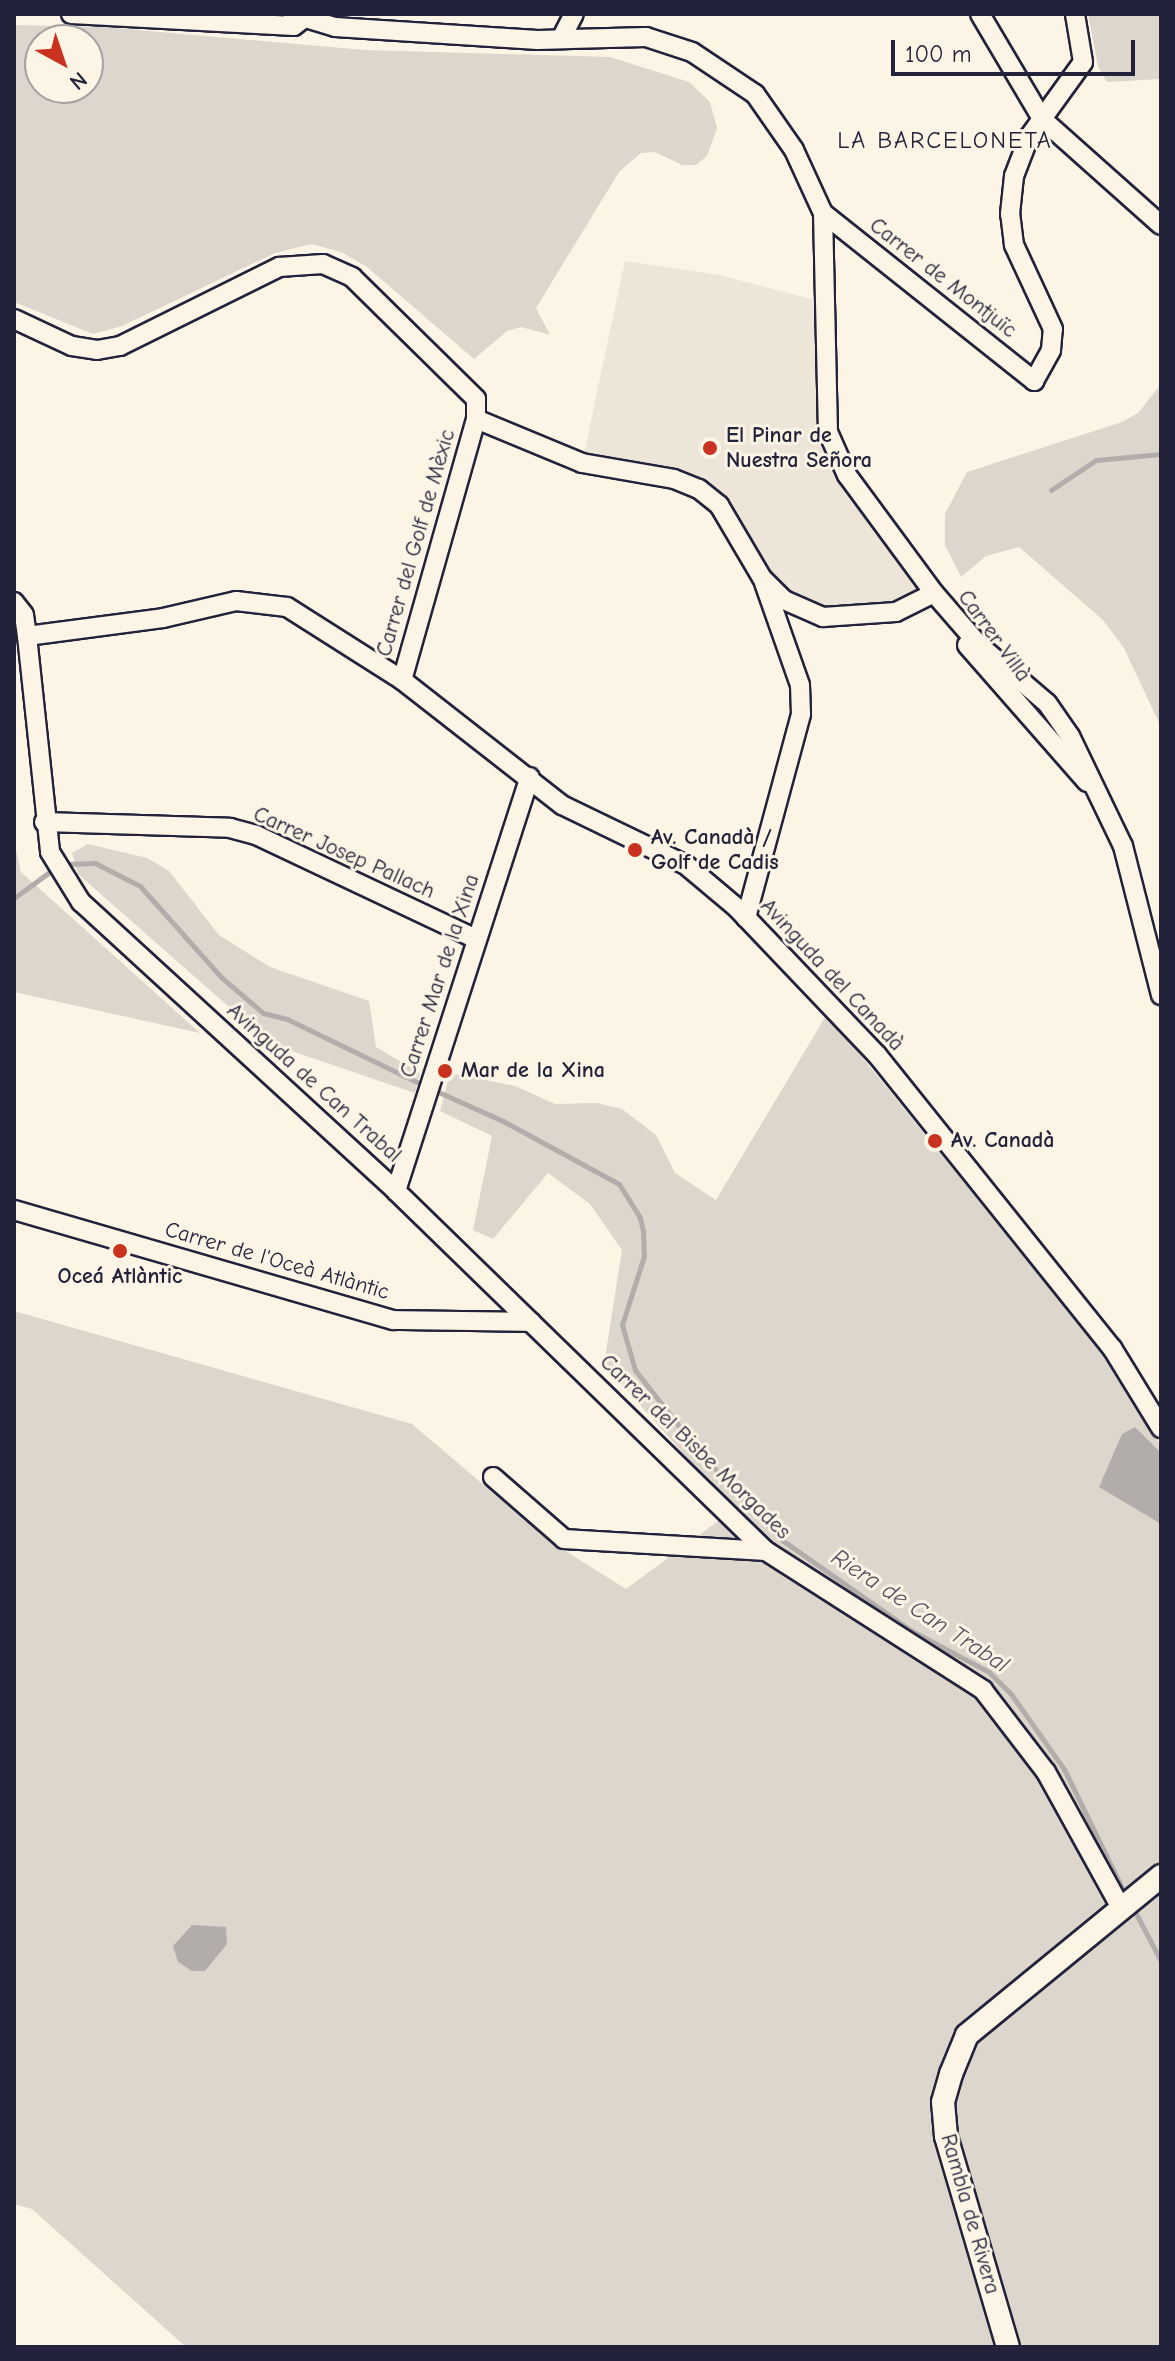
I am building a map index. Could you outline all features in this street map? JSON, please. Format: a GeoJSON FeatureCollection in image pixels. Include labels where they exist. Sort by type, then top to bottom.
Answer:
{"type":"FeatureCollection","features":[{"type":"Feature","properties":{"kind":"street"},"geometry":{"type":"LineString","coordinates":[[71,14],[294,26],[302,16],[335,27],[561,39],[646,37],[692,52],[755,94],[779,125],[823,213]]}},
{"type":"Feature","properties":{"kind":"street"},"geometry":{"type":"LineString","coordinates":[[561,39],[574,14]]}},
{"type":"Feature","properties":{"kind":"street"},"geometry":{"type":"LineString","coordinates":[[980,14],[1042,119],[1161,225]]}},
{"type":"Feature","properties":{"kind":"street"},"geometry":{"type":"LineString","coordinates":[[1042,119],[1083,62],[1075,14]]}},
{"type":"Feature","properties":{"kind":"street","name":"Carrer de Montjuïc"},"geometry":{"type":"LineString","coordinates":[[823,213],[1034,381],[1051,350],[1053,329],[1014,245],[1010,214],[1014,176],[1042,119]]}},
{"type":"Feature","properties":{"kind":"street","name":"Carrer Villà"},"geometry":{"type":"LineString","coordinates":[[823,213],[828,432],[847,475],[984,667],[1085,780],[1111,818],[1161,995]]}},
{"type":"Feature","properties":{"kind":"street"},"geometry":{"type":"LineString","coordinates":[[14,319],[83,349],[109,349],[264,273],[291,264],[323,264],[352,277],[468,387],[476,399],[476,419],[582,463],[674,479],[699,489],[719,505],[762,578],[800,685],[801,714],[746,918]]}},
{"type":"Feature","properties":{"kind":"street","name":"Carrer del Golf de Mèxic"},"geometry":{"type":"LineString","coordinates":[[402,680],[476,419]]}},
{"type":"Feature","properties":{"kind":"street"},"geometry":{"type":"LineString","coordinates":[[762,578],[784,600],[823,617],[896,612],[934,593]]}},
{"type":"Feature","properties":{"kind":"street","name":"Avinguda del Canadà"},"geometry":{"type":"LineString","coordinates":[[19,609],[65,622],[260,601],[287,607],[402,680],[585,820],[686,865],[746,918],[877,1055],[1112,1348],[1161,1428]]}},
{"type":"Feature","properties":{"kind":"street","name":"Avinguda del Canadà"},"geometry":{"type":"LineString","coordinates":[[19,609],[27,636],[163,618],[197,608]]}},
{"type":"Feature","properties":{"kind":"street"},"geometry":{"type":"LineString","coordinates":[[27,636],[44,822]]}},
{"type":"Feature","properties":{"kind":"street","name":"Carrer Mar de la Xina"},"geometry":{"type":"LineString","coordinates":[[396,1191],[530,777]]}},
{"type":"Feature","properties":{"kind":"street","name":"Avinguda de Can Trabal"},"geometry":{"type":"LineString","coordinates":[[44,822],[50,852],[64,879],[99,918],[396,1191],[531,1322]]}},
{"type":"Feature","properties":{"kind":"street","name":"Carrer Josep Pallach"},"geometry":{"type":"LineString","coordinates":[[44,822],[230,828],[256,835],[476,939]]}},
{"type":"Feature","properties":{"kind":"street","name":"Carrer de l'Oceà Atlàntic"},"geometry":{"type":"LineString","coordinates":[[14,1210],[393,1320],[531,1322]]}},
{"type":"Feature","properties":{"kind":"street","name":"Carrer del Bisbe Morgades"},"geometry":{"type":"LineString","coordinates":[[531,1322],[766,1551],[983,1690],[1046,1772],[1124,1902]]}},
{"type":"Feature","properties":{"kind":"street"},"geometry":{"type":"LineString","coordinates":[[493,1477],[564,1539],[766,1551]]}},
{"type":"Feature","properties":{"kind":"street"},"geometry":{"type":"LineString","coordinates":[[1124,1902],[1161,1876]]}},
{"type":"Feature","properties":{"kind":"street","name":"Rambla de Rivera"},"geometry":{"type":"LineString","coordinates":[[1008,2347],[946,2136],[943,2102],[967,2035],[1124,1902]]}},
{"type":"Feature","properties":{"kind":"shaded area"},"geometry":{"type":"Polygon","coordinates":[[[1088,14],[1161,14],[1161,79],[1107,82],[1098,67],[1088,14]]]}},
{"type":"Feature","properties":{"kind":"shaded area"},"geometry":{"type":"Polygon","coordinates":[[[14,25],[24,25],[24,104],[104,104],[104,27],[365,50],[610,57],[689,82],[710,102],[717,128],[707,156],[696,165],[682,165],[655,152],[641,153],[619,172],[536,308],[550,335],[521,327],[507,331],[474,359],[367,267],[341,252],[311,244],[275,253],[122,326],[93,334],[14,302],[14,25]]]}},
{"type":"Feature","properties":{"kind":"shaded area","name":"El Pinar de Nuestra Señora"},"geometry":{"type":"Polygon","coordinates":[[[625,261],[719,275],[823,302],[828,432],[924,592],[864,617],[784,600],[699,489],[582,463],[625,261]]]}},
{"type":"Feature","properties":{"kind":"shaded area"},"geometry":{"type":"Polygon","coordinates":[[[1161,384],[1161,727],[1124,648],[1103,620],[1019,547],[986,556],[961,577],[945,545],[945,514],[967,472],[1122,422],[1138,413],[1161,384]]]}},
{"type":"Feature","properties":{"kind":"shaded area"},"geometry":{"type":"Polygon","coordinates":[[[14,841],[21,872],[200,1033],[14,992],[14,841]]]}},
{"type":"Feature","properties":{"kind":"shaded area"},"geometry":{"type":"Polygon","coordinates":[[[88,844],[147,858],[169,871],[219,935],[270,967],[369,1001],[376,1047],[420,1073],[415,1093],[271,1044],[78,874],[72,853],[88,844]]]}},
{"type":"Feature","properties":{"kind":"shaded area"},"geometry":{"type":"Polygon","coordinates":[[[827,1014],[1101,1351],[1161,1446],[1161,2347],[186,2347],[32,2209],[14,2204],[14,1311],[412,1424],[551,1542],[626,1589],[733,1510],[604,1364],[622,1250],[590,1204],[548,1173],[493,1239],[473,1230],[492,1136],[440,1111],[450,1073],[515,1086],[555,1104],[597,1103],[622,1109],[656,1135],[675,1173],[716,1200],[827,1014]]]}},
{"type":"Feature","properties":{"kind":"shaded area"},"geometry":{"type":"Polygon","coordinates":[[[1135,1427],[1161,1453],[1161,1524],[1099,1487],[1122,1434],[1135,1427]]]}},
{"type":"Feature","properties":{"kind":"shaded area"},"geometry":{"type":"Polygon","coordinates":[[[192,1925],[226,1927],[227,1944],[205,1971],[192,1971],[178,1962],[173,1946],[192,1925]]]}},
{"type":"Feature","properties":{"kind":"waterway"},"geometry":{"type":"LineString","coordinates":[[1051,490],[1096,460],[1161,454]]}},
{"type":"Feature","properties":{"kind":"waterway","name":"Riera de Can Trabal"},"geometry":{"type":"LineString","coordinates":[[64,864],[95,863],[140,886],[221,977],[263,1013],[287,1019],[425,1086]]}},
{"type":"Feature","properties":{"kind":"waterway","name":"Riera de Can Trabal"},"geometry":{"type":"LineString","coordinates":[[14,898],[55,868]]}},
{"type":"Feature","properties":{"kind":"waterway","name":"Riera de Can Trabal"},"geometry":{"type":"LineString","coordinates":[[434,1090],[503,1121],[619,1184],[640,1218],[643,1231],[644,1256],[622,1325],[635,1370],[700,1453],[782,1540],[912,1631],[989,1672],[1011,1694],[1064,1769],[1126,1896]]}},
{"type":"Feature","properties":{"kind":"waterway","name":"Riera de Can Trabal"},"geometry":{"type":"LineString","coordinates":[[1133,1908],[1161,1961]]}},
{"type":"Feature","properties":{"kind":"place","name":"El Pinar de Nuestra Señora"},"geometry":{"type":"Point","coordinates":[710,448]}},
{"type":"Feature","properties":{"kind":"place","name":"Av. Canadà / Golf de Cadis"},"geometry":{"type":"Point","coordinates":[635,850]}},
{"type":"Feature","properties":{"kind":"place","name":"Mar de la Xina"},"geometry":{"type":"Point","coordinates":[445,1071]}},
{"type":"Feature","properties":{"kind":"place","name":"Av. Canadà"},"geometry":{"type":"Point","coordinates":[935,1141]}},
{"type":"Feature","properties":{"kind":"place","name":"Oceá Atlàntic"},"geometry":{"type":"Point","coordinates":[120,1251]}},
{"type":"Feature","properties":{"kind":"district","name":"LA BARCELONETA"},"geometry":{"type":"Point","coordinates":[945,141]}}]}
